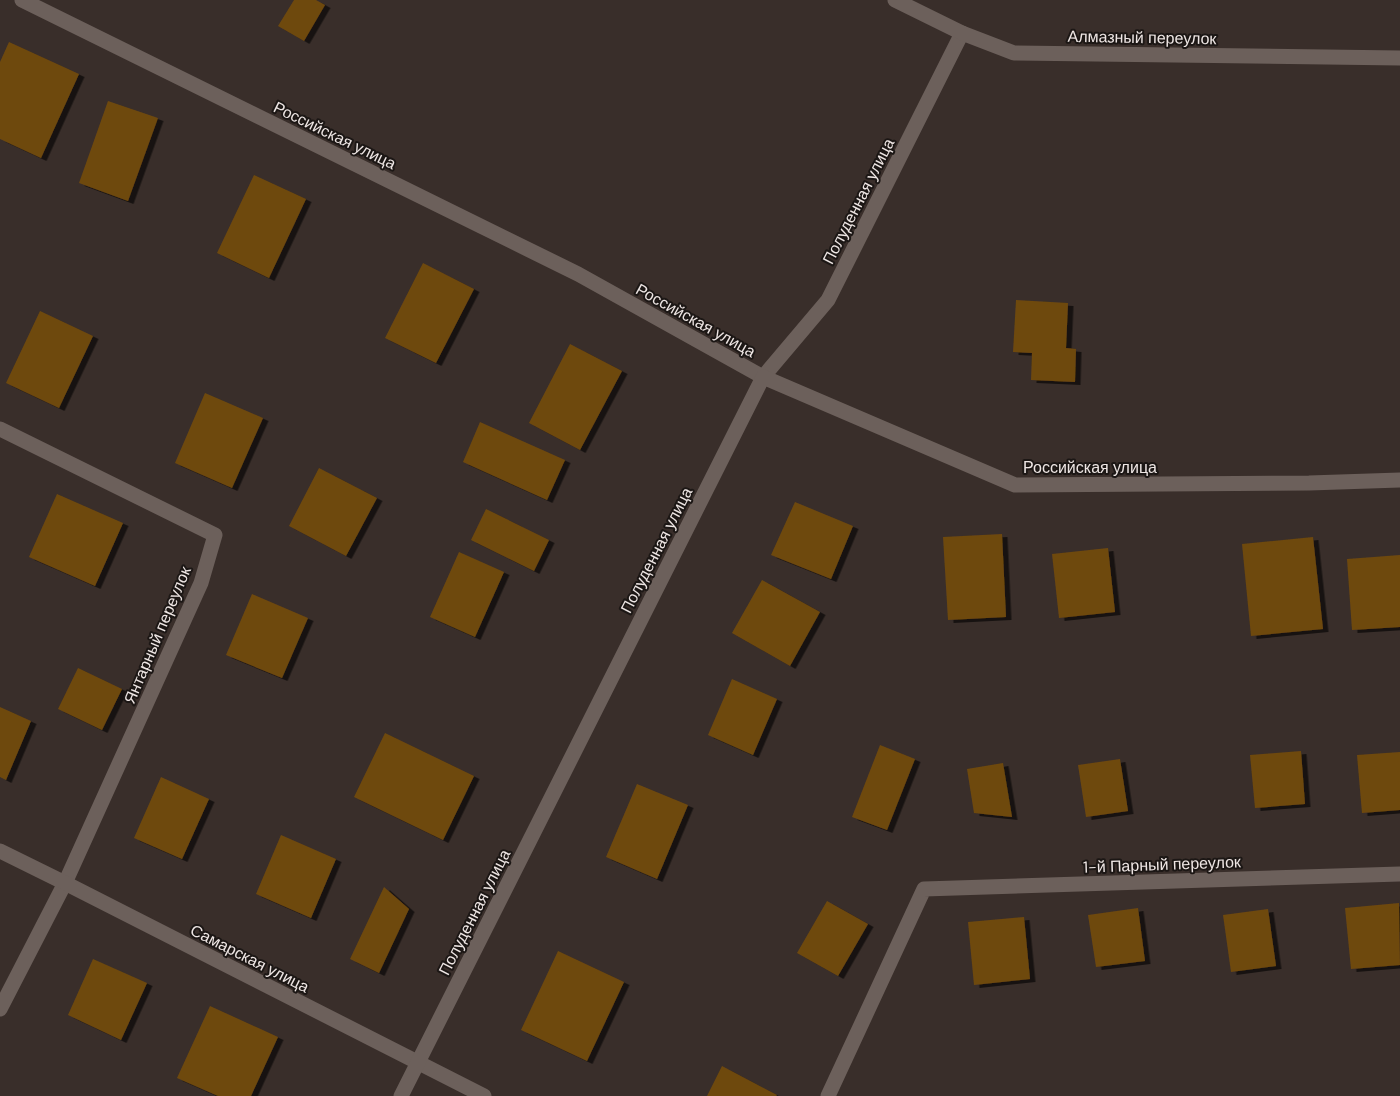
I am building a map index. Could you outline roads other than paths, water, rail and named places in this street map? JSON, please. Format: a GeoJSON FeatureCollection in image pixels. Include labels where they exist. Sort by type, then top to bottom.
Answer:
{"type":"FeatureCollection","features":[{"type":"Feature","properties":{"kind":"street","name":"Российская улица"},"geometry":{"type":"LineString","coordinates":[[22,0],[578,274],[763,377],[1015,485],[1400,480]]}},
{"type":"Feature","properties":{"kind":"street","name":"Алмазный переулок"},"geometry":{"type":"LineString","coordinates":[[895,0],[962,33],[1014,53],[1400,58]]}},
{"type":"Feature","properties":{"kind":"street","name":"Полуденная улица"},"geometry":{"type":"LineString","coordinates":[[401,1096],[763,377],[828,300],[962,33]]}},
{"type":"Feature","properties":{"kind":"street","name":"Янтарный переулок"},"geometry":{"type":"LineString","coordinates":[[0,429],[214,535],[202,583],[65,883]]}},
{"type":"Feature","properties":{"kind":"street","name":"Самарская улица"},"geometry":{"type":"LineString","coordinates":[[0,852],[65,883],[484,1096]]}},
{"type":"Feature","properties":{"kind":"street","name":"1-й Парный переулок"},"geometry":{"type":"LineString","coordinates":[[828,1096],[924,889],[1400,874]]}},
{"type":"Feature","properties":{"kind":"street"},"geometry":{"type":"LineString","coordinates":[[0,1008],[65,883]]}}]}
